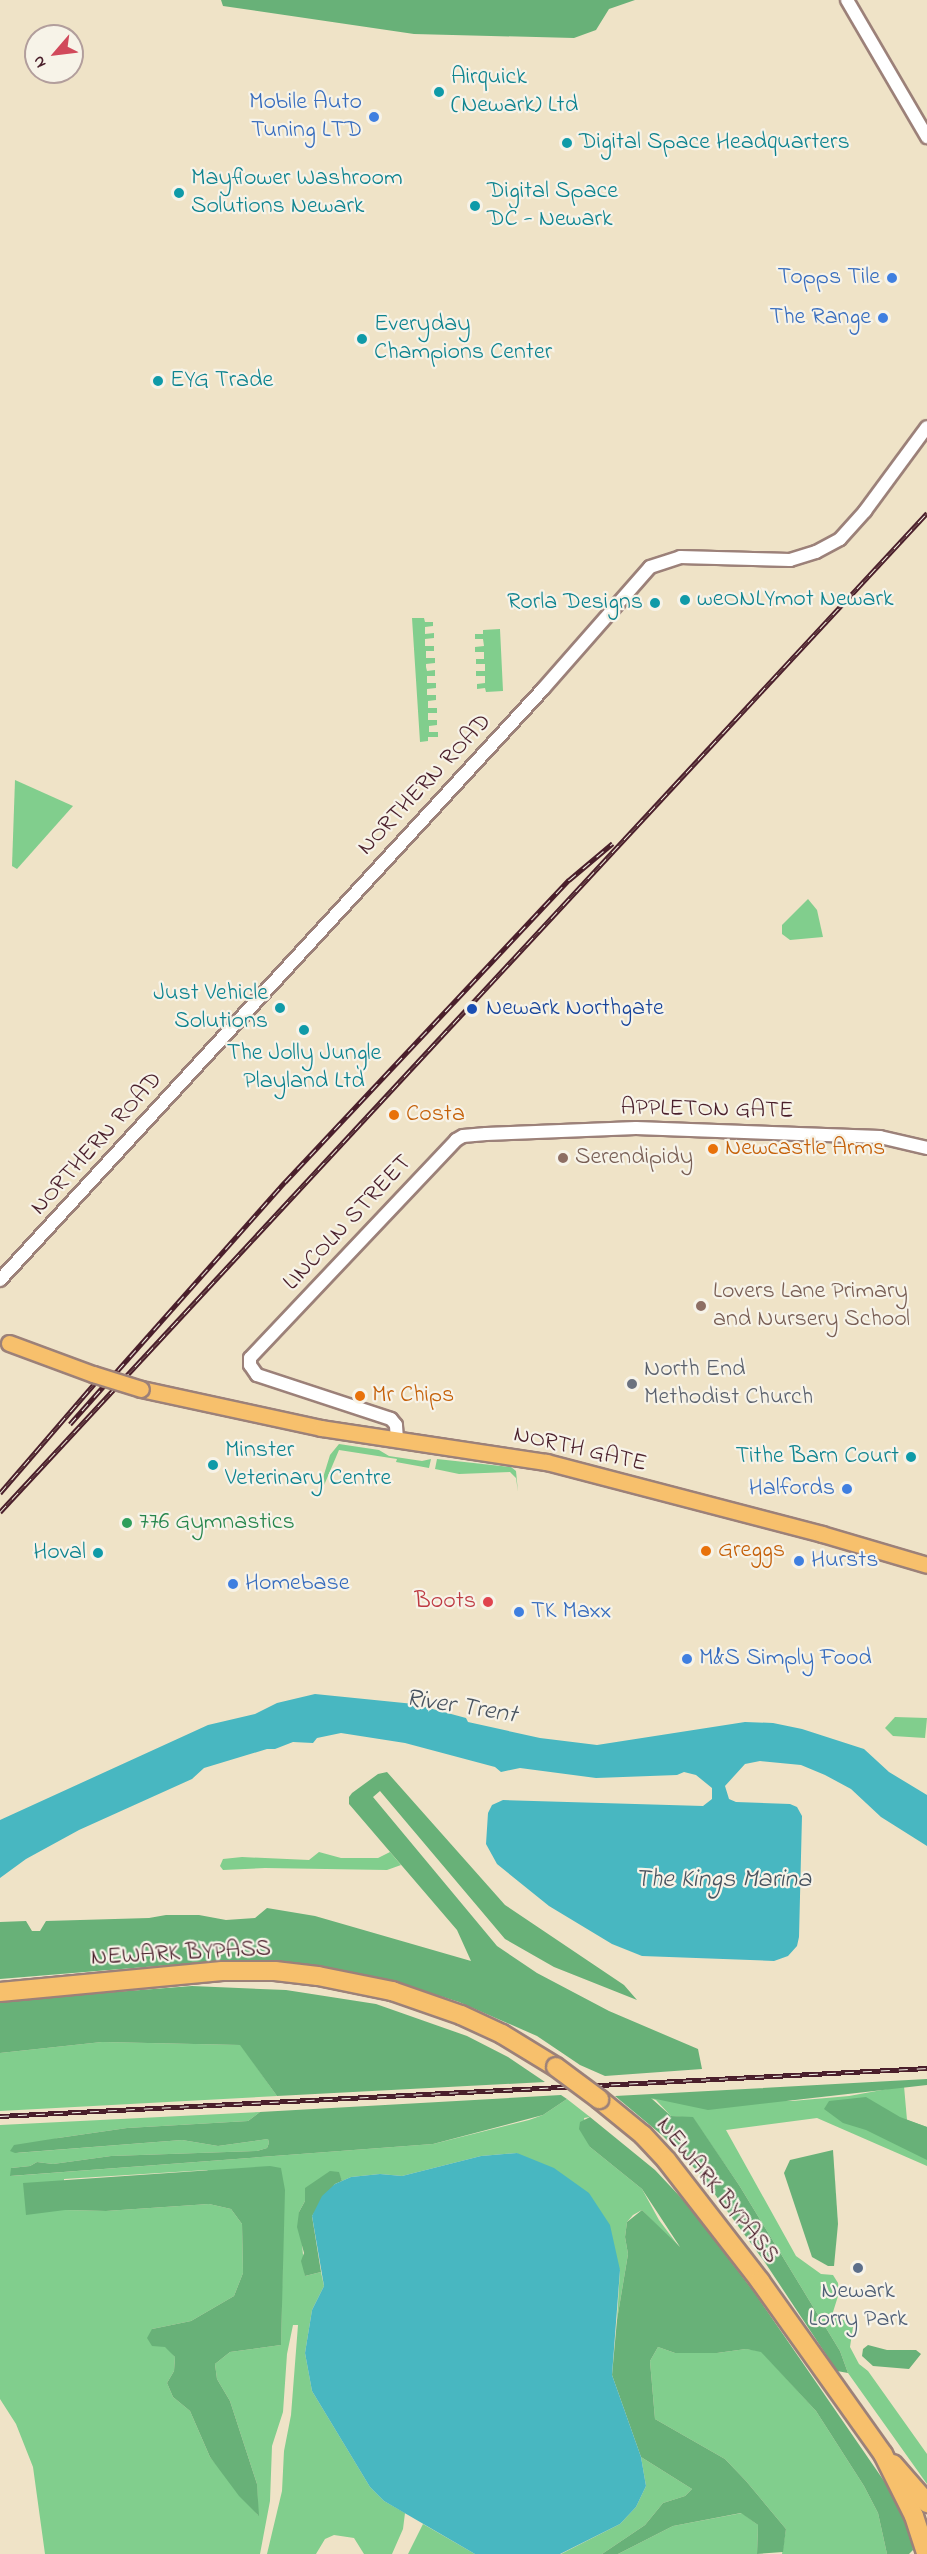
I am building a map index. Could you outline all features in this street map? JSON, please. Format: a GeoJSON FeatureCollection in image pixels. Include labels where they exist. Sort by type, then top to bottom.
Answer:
{"type":"FeatureCollection","features":[{"type":"Feature","properties":{"kind":"highway","name":"NEWARK BYPASS"},"geometry":{"type":"LineString","coordinates":[[0,1992],[222,1971],[275,1971],[318,1976],[392,1991],[461,2015],[502,2034],[556,2067],[643,2135],[707,2212],[883,2454],[914,2516],[926,2554]]}},
{"type":"Feature","properties":{"kind":"highway","name":"NEWARK BYPASS"},"geometry":{"type":"LineString","coordinates":[[883,2454],[908,2478],[927,2502]]}},
{"type":"Feature","properties":{"kind":"main road","name":"NORTH GATE"},"geometry":{"type":"LineString","coordinates":[[5,1341],[93,1374],[141,1389],[262,1416],[397,1440],[546,1461],[822,1534],[927,1565]]}},
{"type":"Feature","properties":{"kind":"street"},"geometry":{"type":"LineString","coordinates":[[847,0],[927,137]]}},
{"type":"Feature","properties":{"kind":"street","name":"NORTHERN ROAD"},"geometry":{"type":"LineString","coordinates":[[0,1280],[535,697],[650,567],[680,557],[790,560],[816,552],[840,540],[865,511],[927,427]]}},
{"type":"Feature","properties":{"kind":"street","name":"APPLETON GATE"},"geometry":{"type":"LineString","coordinates":[[486,1134],[636,1128],[847,1134],[880,1137],[927,1148]]}},
{"type":"Feature","properties":{"kind":"street","name":"LINCOLN STREET"},"geometry":{"type":"LineString","coordinates":[[397,1440],[396,1425],[391,1419],[257,1375],[250,1365],[250,1358],[456,1140],[463,1136],[486,1134]]}},
{"type":"Feature","properties":{"kind":"green space"},"geometry":{"type":"Polygon","coordinates":[[[221,0],[635,0],[609,9],[596,30],[574,38],[414,34],[223,6],[221,0]]]}},
{"type":"Feature","properties":{"kind":"green space"},"geometry":{"type":"Polygon","coordinates":[[[412,618],[424,618],[425,622],[433,622],[433,626],[425,627],[425,634],[434,633],[434,638],[425,639],[425,646],[434,646],[434,651],[426,651],[426,658],[435,658],[435,663],[426,664],[426,667],[427,671],[435,670],[435,676],[427,676],[427,683],[436,683],[436,688],[427,689],[427,695],[436,695],[436,700],[428,701],[428,708],[437,708],[437,713],[428,713],[428,720],[437,720],[437,725],[429,726],[429,732],[438,732],[438,737],[428,737],[428,741],[420,742],[412,618]]]}},
{"type":"Feature","properties":{"kind":"green space"},"geometry":{"type":"Polygon","coordinates":[[[500,629],[503,691],[486,692],[485,688],[477,689],[477,684],[485,683],[485,676],[476,676],[476,671],[485,671],[485,664],[476,664],[476,659],[484,659],[484,652],[475,652],[475,647],[484,646],[483,639],[475,639],[475,634],[483,634],[483,630],[500,629]]]}},
{"type":"Feature","properties":{"kind":"green space"},"geometry":{"type":"Polygon","coordinates":[[[15,780],[73,806],[17,869],[12,866],[15,780]]]}},
{"type":"Feature","properties":{"kind":"green space"},"geometry":{"type":"Polygon","coordinates":[[[808,899],[817,910],[823,937],[790,940],[782,934],[782,925],[808,899]]]}},
{"type":"Feature","properties":{"kind":"green space"},"geometry":{"type":"Polygon","coordinates":[[[339,1444],[379,1450],[389,1456],[422,1461],[431,1459],[429,1468],[396,1462],[397,1459],[339,1450],[319,1497],[330,1455],[339,1444]]]}},
{"type":"Feature","properties":{"kind":"green space"},"geometry":{"type":"Polygon","coordinates":[[[437,1459],[511,1467],[516,1471],[518,1492],[516,1478],[510,1472],[459,1474],[435,1469],[437,1459]]]}},
{"type":"Feature","properties":{"kind":"green space"},"geometry":{"type":"Polygon","coordinates":[[[895,1717],[927,1718],[925,1738],[893,1736],[885,1728],[895,1717]]]}},
{"type":"Feature","properties":{"kind":"green space"},"geometry":{"type":"Polygon","coordinates":[[[387,1772],[505,1905],[624,1985],[637,2000],[554,1967],[505,1939],[380,1791],[373,1797],[497,1946],[537,1973],[609,2011],[698,2049],[702,2069],[605,2076],[580,2065],[537,2036],[459,2002],[389,1980],[320,1966],[282,1962],[218,1961],[0,1979],[0,1922],[26,1921],[32,1931],[40,1931],[46,1921],[149,1918],[166,1915],[199,1915],[226,1920],[255,1918],[267,1908],[315,1916],[471,1961],[457,1930],[349,1804],[349,1797],[352,1793],[378,1774],[387,1772]]]}},
{"type":"Feature","properties":{"kind":"green space"},"geometry":{"type":"Polygon","coordinates":[[[319,1852],[341,1858],[378,1858],[390,1852],[401,1865],[387,1870],[265,1868],[223,1870],[220,1866],[223,1859],[242,1857],[309,1860],[319,1852]]]}},
{"type":"Feature","properties":{"kind":"green space"},"geometry":{"type":"Polygon","coordinates":[[[192,1986],[286,1990],[376,2004],[467,2036],[508,2057],[545,2082],[277,2096],[240,2045],[102,2042],[0,2053],[0,2001],[192,1986]]]}},
{"type":"Feature","properties":{"kind":"green space"},"geometry":{"type":"Polygon","coordinates":[[[102,2042],[241,2045],[277,2096],[0,2111],[0,2053],[102,2042]]]}},
{"type":"Feature","properties":{"kind":"green space"},"geometry":{"type":"Polygon","coordinates":[[[927,2079],[927,2085],[708,2110],[651,2098],[671,2116],[693,2117],[739,2185],[840,2351],[848,2373],[837,2371],[766,2264],[700,2174],[663,2136],[615,2096],[927,2079]]]}},
{"type":"Feature","properties":{"kind":"green space"},"geometry":{"type":"Polygon","coordinates":[[[904,2086],[907,2120],[927,2127],[927,2166],[817,2118],[726,2130],[796,2256],[821,2274],[833,2275],[838,2283],[839,2293],[833,2312],[835,2318],[849,2321],[853,2327],[850,2347],[859,2364],[868,2371],[927,2454],[927,2484],[848,2373],[840,2351],[739,2185],[693,2118],[671,2116],[656,2100],[643,2096],[792,2101],[849,2096],[904,2086]]]}},
{"type":"Feature","properties":{"kind":"green space"},"geometry":{"type":"Polygon","coordinates":[[[561,2095],[567,2099],[543,2115],[433,2144],[10,2176],[11,2168],[30,2166],[37,2162],[53,2164],[111,2156],[257,2151],[267,2148],[269,2143],[268,2139],[218,2146],[182,2140],[15,2153],[10,2151],[14,2145],[58,2138],[127,2128],[248,2121],[260,2112],[561,2095]]]}},
{"type":"Feature","properties":{"kind":"green space"},"geometry":{"type":"Polygon","coordinates":[[[866,2097],[900,2117],[927,2127],[927,2160],[866,2130],[843,2123],[824,2109],[829,2101],[866,2097]]]}},
{"type":"Feature","properties":{"kind":"green space"},"geometry":{"type":"Polygon","coordinates":[[[567,2099],[590,2117],[584,2118],[590,2147],[642,2189],[659,2220],[683,2252],[642,2210],[633,2215],[627,2222],[625,2237],[628,2254],[617,2320],[620,2270],[517,2153],[481,2156],[402,2176],[380,2174],[351,2177],[342,2181],[338,2172],[305,2201],[299,2212],[305,2276],[321,2272],[324,2286],[312,2310],[305,2353],[312,2391],[370,2487],[384,2501],[405,2513],[403,2529],[392,2554],[364,2554],[354,2538],[334,2535],[325,2539],[316,2554],[267,2554],[282,2491],[284,2451],[291,2415],[298,2325],[293,2325],[287,2354],[283,2412],[272,2446],[270,2501],[260,2554],[45,2554],[33,2467],[16,2424],[0,2399],[0,2125],[260,2112],[248,2121],[127,2128],[58,2138],[16,2153],[182,2140],[218,2146],[268,2139],[269,2143],[267,2148],[257,2151],[111,2156],[53,2164],[37,2162],[30,2166],[11,2168],[11,2176],[433,2144],[543,2115],[567,2099]],[[207,2170],[64,2179],[65,2210],[106,2211],[209,2204],[231,2209],[242,2224],[243,2273],[234,2296],[191,2321],[152,2329],[175,2357],[174,2371],[167,2383],[173,2397],[190,2411],[210,2457],[258,2515],[257,2484],[230,2401],[217,2379],[215,2364],[230,2352],[281,2345],[283,2231],[207,2170]]]}},
{"type":"Feature","properties":{"kind":"green space"},"geometry":{"type":"Polygon","coordinates":[[[590,2117],[655,2170],[686,2203],[754,2292],[904,2510],[912,2537],[913,2550],[909,2554],[887,2554],[878,2513],[864,2486],[816,2411],[761,2352],[746,2349],[717,2353],[675,2353],[658,2347],[650,2361],[655,2419],[725,2459],[786,2529],[783,2552],[757,2554],[758,2525],[741,2513],[673,2526],[618,2554],[602,2554],[645,2525],[663,2503],[685,2496],[692,2489],[641,2457],[612,2375],[617,2320],[628,2254],[625,2237],[627,2222],[642,2210],[680,2247],[642,2189],[590,2147],[579,2129],[580,2122],[590,2117]]]}},
{"type":"Feature","properties":{"kind":"green space"},"geometry":{"type":"Polygon","coordinates":[[[833,2150],[838,2224],[834,2266],[828,2266],[812,2257],[784,2173],[790,2160],[833,2150]]]}},
{"type":"Feature","properties":{"kind":"green space"},"geometry":{"type":"Polygon","coordinates":[[[270,2166],[281,2168],[285,2190],[281,2345],[230,2352],[215,2364],[217,2379],[230,2401],[257,2484],[259,2516],[239,2496],[210,2457],[190,2411],[173,2397],[167,2383],[174,2371],[175,2357],[165,2347],[152,2346],[147,2338],[152,2329],[191,2321],[234,2296],[243,2273],[242,2224],[231,2209],[209,2204],[106,2211],[65,2210],[26,2215],[23,2183],[270,2166]]]}},
{"type":"Feature","properties":{"kind":"green space"},"geometry":{"type":"Polygon","coordinates":[[[330,2171],[339,2172],[342,2181],[335,2184],[312,2216],[321,2272],[305,2276],[301,2261],[304,2253],[297,2227],[299,2212],[305,2201],[305,2188],[330,2171]]]}},
{"type":"Feature","properties":{"kind":"green space"},"geometry":{"type":"Polygon","coordinates":[[[868,2345],[887,2350],[916,2350],[921,2354],[909,2369],[873,2366],[862,2356],[863,2349],[868,2345]]]}},
{"type":"Feature","properties":{"kind":"green space"},"geometry":{"type":"Polygon","coordinates":[[[658,2347],[675,2353],[717,2353],[746,2349],[761,2351],[816,2411],[864,2486],[878,2513],[887,2554],[782,2554],[786,2529],[746,2481],[725,2459],[655,2419],[650,2361],[658,2347]]]}},
{"type":"Feature","properties":{"kind":"green space"},"geometry":{"type":"Polygon","coordinates":[[[641,2457],[692,2489],[685,2496],[663,2503],[645,2525],[602,2554],[561,2554],[620,2524],[636,2507],[646,2486],[641,2457]]]}},
{"type":"Feature","properties":{"kind":"green space"},"geometry":{"type":"Polygon","coordinates":[[[742,2513],[758,2525],[757,2554],[618,2554],[673,2526],[742,2513]]]}},
{"type":"Feature","properties":{"kind":"green space"},"geometry":{"type":"Polygon","coordinates":[[[423,2524],[475,2554],[408,2554],[423,2524]]]}},
{"type":"Feature","properties":{"kind":"water","name":"The Kings Marina"},"geometry":{"type":"Polygon","coordinates":[[[315,1694],[414,1704],[466,1718],[468,1722],[540,1738],[597,1745],[745,1722],[773,1723],[802,1729],[864,1749],[889,1772],[927,1795],[927,1846],[881,1817],[851,1789],[825,1775],[801,1765],[760,1761],[745,1764],[725,1786],[729,1799],[736,1802],[790,1804],[797,1807],[802,1816],[797,1946],[788,1956],[774,1961],[642,1956],[612,1944],[549,1906],[497,1864],[486,1844],[488,1813],[492,1805],[503,1800],[703,1806],[712,1799],[712,1788],[696,1775],[684,1772],[677,1775],[596,1778],[520,1768],[501,1772],[495,1767],[405,1743],[341,1733],[317,1738],[313,1743],[293,1742],[204,1768],[192,1779],[79,1830],[26,1859],[0,1878],[0,1820],[208,1725],[255,1714],[277,1703],[315,1694]]]}},
{"type":"Feature","properties":{"kind":"water"},"geometry":{"type":"Polygon","coordinates":[[[517,2153],[554,2168],[589,2193],[610,2225],[620,2270],[612,2375],[641,2457],[646,2486],[636,2507],[620,2524],[560,2554],[475,2554],[384,2501],[370,2487],[312,2391],[305,2353],[312,2310],[324,2286],[312,2216],[322,2196],[335,2184],[351,2177],[380,2174],[402,2176],[481,2156],[517,2153]]]}},
{"type":"Feature","properties":{"kind":"railway"},"geometry":{"type":"LineString","coordinates":[[0,1512],[927,513]]}},
{"type":"Feature","properties":{"kind":"railway"},"geometry":{"type":"LineString","coordinates":[[70,1424],[285,1182],[569,880],[613,843]]}},
{"type":"Feature","properties":{"kind":"railway"},"geometry":{"type":"LineString","coordinates":[[0,1493],[101,1376]]}},
{"type":"Feature","properties":{"kind":"railway"},"geometry":{"type":"LineString","coordinates":[[0,2116],[927,2068]]}},
{"type":"Feature","properties":{"kind":"place","name":"Airquick (Newark) Ltd"},"geometry":{"type":"Point","coordinates":[439,92]}},
{"type":"Feature","properties":{"kind":"place","name":"Mobile Auto Tuning LTD"},"geometry":{"type":"Point","coordinates":[374,117]}},
{"type":"Feature","properties":{"kind":"place","name":"Digital Space Headquarters"},"geometry":{"type":"Point","coordinates":[567,143]}},
{"type":"Feature","properties":{"kind":"place","name":"Mayflower Washroom Solutions Newark"},"geometry":{"type":"Point","coordinates":[179,193]}},
{"type":"Feature","properties":{"kind":"place","name":"Digital Space DC - Newark"},"geometry":{"type":"Point","coordinates":[475,206]}},
{"type":"Feature","properties":{"kind":"place","name":"Topps Tile"},"geometry":{"type":"Point","coordinates":[892,278]}},
{"type":"Feature","properties":{"kind":"place","name":"The Range"},"geometry":{"type":"Point","coordinates":[883,318]}},
{"type":"Feature","properties":{"kind":"place","name":"Everyday Champions Center"},"geometry":{"type":"Point","coordinates":[362,339]}},
{"type":"Feature","properties":{"kind":"place","name":"EYG Trade"},"geometry":{"type":"Point","coordinates":[158,381]}},
{"type":"Feature","properties":{"kind":"place","name":"weONLYmot Newark"},"geometry":{"type":"Point","coordinates":[685,600]}},
{"type":"Feature","properties":{"kind":"place","name":"Rorla Designs"},"geometry":{"type":"Point","coordinates":[655,603]}},
{"type":"Feature","properties":{"kind":"place","name":"Just Vehicle Solutions"},"geometry":{"type":"Point","coordinates":[280,1008]}},
{"type":"Feature","properties":{"kind":"place","name":"Newark Northgate"},"geometry":{"type":"Point","coordinates":[472,1009]}},
{"type":"Feature","properties":{"kind":"place","name":"The Jolly Jungle Playland Ltd"},"geometry":{"type":"Point","coordinates":[304,1030]}},
{"type":"Feature","properties":{"kind":"place","name":"Costa"},"geometry":{"type":"Point","coordinates":[394,1115]}},
{"type":"Feature","properties":{"kind":"place","name":"Newcastle Arms"},"geometry":{"type":"Point","coordinates":[713,1149]}},
{"type":"Feature","properties":{"kind":"place","name":"Serendipidy"},"geometry":{"type":"Point","coordinates":[563,1158]}},
{"type":"Feature","properties":{"kind":"place","name":"Lovers Lane Primary and Nursery School"},"geometry":{"type":"Point","coordinates":[701,1306]}},
{"type":"Feature","properties":{"kind":"place","name":"North End Methodist Church"},"geometry":{"type":"Point","coordinates":[632,1384]}},
{"type":"Feature","properties":{"kind":"place","name":"Mr Chips"},"geometry":{"type":"Point","coordinates":[360,1396]}},
{"type":"Feature","properties":{"kind":"place","name":"Tithe Barn Court"},"geometry":{"type":"Point","coordinates":[911,1457]}},
{"type":"Feature","properties":{"kind":"place","name":"Minster Veterinary Centre"},"geometry":{"type":"Point","coordinates":[213,1465]}},
{"type":"Feature","properties":{"kind":"place","name":"Halfords"},"geometry":{"type":"Point","coordinates":[847,1489]}},
{"type":"Feature","properties":{"kind":"place","name":"776 Gymnastics"},"geometry":{"type":"Point","coordinates":[127,1523]}},
{"type":"Feature","properties":{"kind":"place","name":"Greggs"},"geometry":{"type":"Point","coordinates":[706,1551]}},
{"type":"Feature","properties":{"kind":"place","name":"Hoval"},"geometry":{"type":"Point","coordinates":[98,1553]}},
{"type":"Feature","properties":{"kind":"place","name":"Hursts"},"geometry":{"type":"Point","coordinates":[799,1561]}},
{"type":"Feature","properties":{"kind":"place","name":"Homebase"},"geometry":{"type":"Point","coordinates":[233,1584]}},
{"type":"Feature","properties":{"kind":"place","name":"Boots"},"geometry":{"type":"Point","coordinates":[488,1602]}},
{"type":"Feature","properties":{"kind":"place","name":"TK Maxx"},"geometry":{"type":"Point","coordinates":[519,1612]}},
{"type":"Feature","properties":{"kind":"place","name":"M&S Simply Food"},"geometry":{"type":"Point","coordinates":[687,1659]}},
{"type":"Feature","properties":{"kind":"place","name":"Newark Lorry Park"},"geometry":{"type":"Point","coordinates":[858,2268]}},
{"type":"Feature","properties":{"kind":"water label","name":"River Trent"},"geometry":{"type":"Point","coordinates":[461,1708]}}]}
